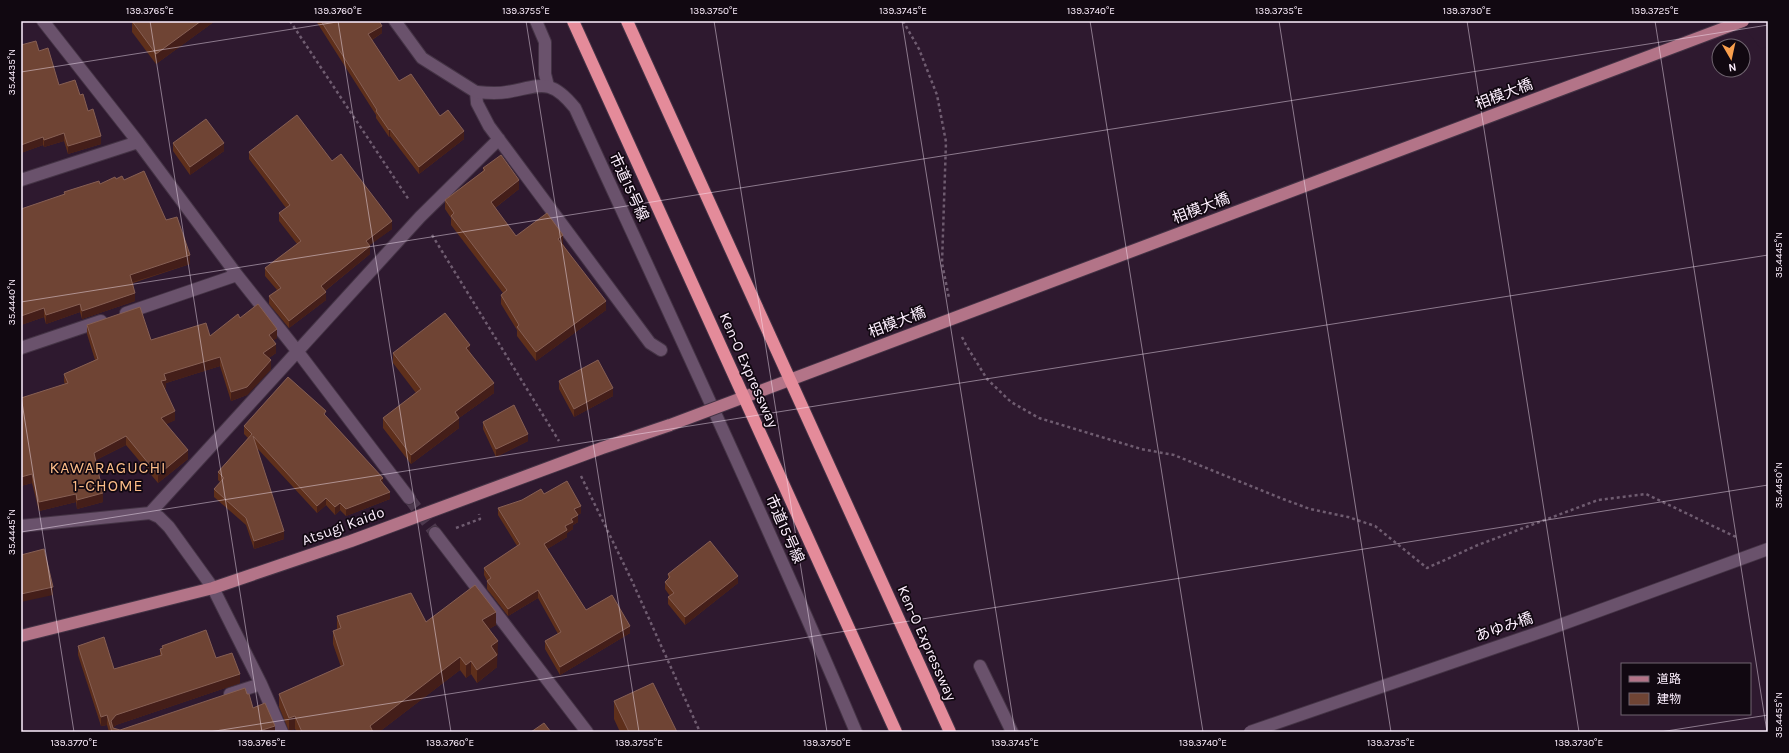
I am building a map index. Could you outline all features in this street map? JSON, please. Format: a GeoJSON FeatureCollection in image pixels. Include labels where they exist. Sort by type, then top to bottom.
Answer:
{"type":"FeatureCollection","features":[{"type":"Feature","properties":{"kind":"highway","name":"Ken-O Expressway"},"geometry":{"type":"LineString","coordinates":[[573,21],[896,732]]}},
{"type":"Feature","properties":{"kind":"highway","name":"Ken-O Expressway"},"geometry":{"type":"LineString","coordinates":[[628,21],[950,732]]}},
{"type":"Feature","properties":{"kind":"main road","name":"相模大橋"},"geometry":{"type":"LineString","coordinates":[[670,425],[1743,21]]}},
{"type":"Feature","properties":{"kind":"main road","name":"Atsugi Kaido"},"geometry":{"type":"LineString","coordinates":[[21,636],[213,588],[351,541],[602,448],[670,425]]}},
{"type":"Feature","properties":{"kind":"street"},"geometry":{"type":"LineString","coordinates":[[42,21],[138,142],[408,498]]}},
{"type":"Feature","properties":{"kind":"street"},"geometry":{"type":"LineString","coordinates":[[395,21],[422,58],[476,92],[492,94],[506,93],[533,86],[548,86],[545,74],[545,42],[536,21]]}},
{"type":"Feature","properties":{"kind":"street","name":"市道15号線"},"geometry":{"type":"LineString","coordinates":[[548,86],[565,95],[575,108],[815,635],[856,732]]}},
{"type":"Feature","properties":{"kind":"street"},"geometry":{"type":"LineString","coordinates":[[476,92],[477,103],[489,126],[650,342],[661,350]]}},
{"type":"Feature","properties":{"kind":"street"},"geometry":{"type":"LineString","coordinates":[[150,513],[420,217],[499,139]]}},
{"type":"Feature","properties":{"kind":"street"},"geometry":{"type":"LineString","coordinates":[[21,180],[138,142]]}},
{"type":"Feature","properties":{"kind":"street"},"geometry":{"type":"LineString","coordinates":[[21,348],[238,275]]}},
{"type":"Feature","properties":{"kind":"street"},"geometry":{"type":"LineString","coordinates":[[21,526],[150,513],[159,517],[169,527],[213,588],[261,684],[282,732]]}},
{"type":"Feature","properties":{"kind":"street"},"geometry":{"type":"LineString","coordinates":[[435,533],[587,732]]}},
{"type":"Feature","properties":{"kind":"street","name":"あゆみ橋"},"geometry":{"type":"LineString","coordinates":[[1250,732],[1549,629],[1768,549]]}},
{"type":"Feature","properties":{"kind":"street"},"geometry":{"type":"LineString","coordinates":[[980,666],[1012,732]]}},
{"type":"Feature","properties":{"kind":"street"},"geometry":{"type":"LineString","coordinates":[[216,699],[261,684]]}},
{"type":"Feature","properties":{"kind":"path"},"geometry":{"type":"LineString","coordinates":[[290,21],[420,217],[559,441]]}},
{"type":"Feature","properties":{"kind":"path"},"geometry":{"type":"LineString","coordinates":[[903,21],[919,49],[937,95],[946,142],[942,263],[950,306]]}},
{"type":"Feature","properties":{"kind":"path"},"geometry":{"type":"LineString","coordinates":[[961,332],[966,345],[987,379],[1011,402],[1039,418],[1141,449],[1174,455],[1290,502],[1375,526],[1427,568],[1478,545],[1598,500],[1646,494],[1743,541]]}},
{"type":"Feature","properties":{"kind":"path"},"geometry":{"type":"LineString","coordinates":[[581,476],[632,581],[700,732]]}},
{"type":"Feature","properties":{"kind":"pier"},"geometry":{"type":"Polygon","coordinates":[[[1739,21],[1768,21],[1768,46],[1761,49],[1739,21]]]}},
{"type":"Feature","properties":{"kind":"building"},"geometry":{"type":"Polygon","coordinates":[[[132,21],[201,21],[156,54],[132,21]]]}},
{"type":"Feature","properties":{"kind":"building"},"geometry":{"type":"Polygon","coordinates":[[[321,21],[379,21],[382,26],[368,34],[399,81],[411,74],[440,116],[448,110],[464,131],[419,167],[390,129],[389,130],[376,111],[377,110],[321,21]]]}},
{"type":"Feature","properties":{"kind":"building"},"geometry":{"type":"Polygon","coordinates":[[[36,41],[39,51],[48,48],[59,85],[75,80],[80,95],[83,94],[88,111],[93,109],[101,136],[68,146],[64,133],[44,140],[43,137],[21,145],[21,45],[36,41]]]}},
{"type":"Feature","properties":{"kind":"building"},"geometry":{"type":"Polygon","coordinates":[[[297,115],[332,161],[341,154],[392,221],[366,241],[370,246],[321,286],[326,292],[289,321],[269,296],[281,288],[265,268],[301,241],[279,213],[290,205],[249,152],[297,115]]]}},
{"type":"Feature","properties":{"kind":"building"},"geometry":{"type":"Polygon","coordinates":[[[206,119],[224,143],[190,167],[173,143],[206,119]]]}},
{"type":"Feature","properties":{"kind":"building"},"geometry":{"type":"Polygon","coordinates":[[[501,155],[519,180],[491,202],[516,236],[547,213],[563,235],[558,239],[606,301],[536,352],[517,327],[519,325],[501,295],[507,290],[451,216],[454,213],[445,200],[485,170],[483,168],[501,155]]]}},
{"type":"Feature","properties":{"kind":"building"},"geometry":{"type":"Polygon","coordinates":[[[144,171],[166,220],[177,217],[190,255],[130,275],[135,293],[82,311],[80,304],[46,315],[44,308],[21,316],[21,209],[65,194],[64,192],[99,181],[100,184],[115,177],[116,179],[122,176],[124,180],[144,171]]]}},
{"type":"Feature","properties":{"kind":"building"},"geometry":{"type":"Polygon","coordinates":[[[258,304],[277,329],[269,335],[276,344],[263,353],[271,360],[247,387],[231,392],[220,357],[164,374],[166,380],[161,381],[175,411],[161,418],[188,450],[158,475],[126,436],[94,453],[103,493],[77,500],[76,494],[39,502],[32,474],[21,477],[21,398],[68,383],[64,374],[98,359],[87,325],[140,307],[151,340],[206,323],[210,336],[238,314],[240,318],[258,304]]]}},
{"type":"Feature","properties":{"kind":"building"},"geometry":{"type":"Polygon","coordinates":[[[445,313],[470,345],[466,348],[494,383],[455,412],[459,418],[411,455],[383,418],[421,389],[393,353],[445,313]]]}},
{"type":"Feature","properties":{"kind":"building"},"geometry":{"type":"Polygon","coordinates":[[[598,360],[613,388],[574,409],[559,381],[598,360]]]}},
{"type":"Feature","properties":{"kind":"building"},"geometry":{"type":"Polygon","coordinates":[[[288,377],[326,411],[324,414],[383,478],[380,480],[390,492],[346,509],[340,503],[335,507],[326,498],[317,506],[253,436],[284,531],[254,541],[246,518],[214,489],[224,478],[218,472],[252,434],[244,426],[288,377]]]}},
{"type":"Feature","properties":{"kind":"building"},"geometry":{"type":"Polygon","coordinates":[[[514,405],[528,434],[496,449],[483,422],[514,405]]]}},
{"type":"Feature","properties":{"kind":"building"},"geometry":{"type":"Polygon","coordinates":[[[567,481],[581,506],[574,509],[578,515],[571,519],[573,522],[565,526],[567,530],[544,544],[586,610],[612,595],[630,626],[560,667],[545,641],[561,632],[538,590],[508,609],[487,581],[491,578],[484,568],[520,544],[498,508],[522,500],[541,489],[544,494],[567,481]]]}},
{"type":"Feature","properties":{"kind":"building"},"geometry":{"type":"Polygon","coordinates":[[[710,541],[738,576],[685,617],[668,597],[674,593],[665,582],[670,577],[668,574],[710,541]]]}},
{"type":"Feature","properties":{"kind":"building"},"geometry":{"type":"Polygon","coordinates":[[[44,549],[53,587],[21,594],[21,555],[44,549]]]}},
{"type":"Feature","properties":{"kind":"building"},"geometry":{"type":"Polygon","coordinates":[[[475,585],[496,612],[482,620],[498,641],[491,646],[497,655],[477,670],[471,661],[466,665],[460,657],[370,726],[373,732],[302,732],[295,716],[289,718],[279,694],[344,665],[333,631],[341,628],[337,616],[411,593],[426,622],[475,585]]]}},
{"type":"Feature","properties":{"kind":"building"},"geometry":{"type":"Polygon","coordinates":[[[206,630],[216,658],[232,653],[240,674],[116,715],[111,721],[113,728],[120,730],[245,688],[247,694],[249,694],[253,708],[265,703],[275,726],[256,732],[112,732],[107,715],[101,717],[78,646],[104,637],[114,669],[162,655],[160,649],[163,648],[162,646],[206,630]]]}},
{"type":"Feature","properties":{"kind":"building"},"geometry":{"type":"Polygon","coordinates":[[[653,683],[677,732],[629,732],[614,701],[653,683]]]}},
{"type":"Feature","properties":{"kind":"building"},"geometry":{"type":"Polygon","coordinates":[[[544,723],[551,732],[531,732],[544,723]]]}},
{"type":"Feature","properties":{"kind":"tunnel"},"geometry":{"type":"LineString","coordinates":[[409,498],[435,533]]}},
{"type":"Feature","properties":{"kind":"district","name":"KAWARAGUCHI 1-CHOME"},"geometry":{"type":"Point","coordinates":[108,476]}}]}
